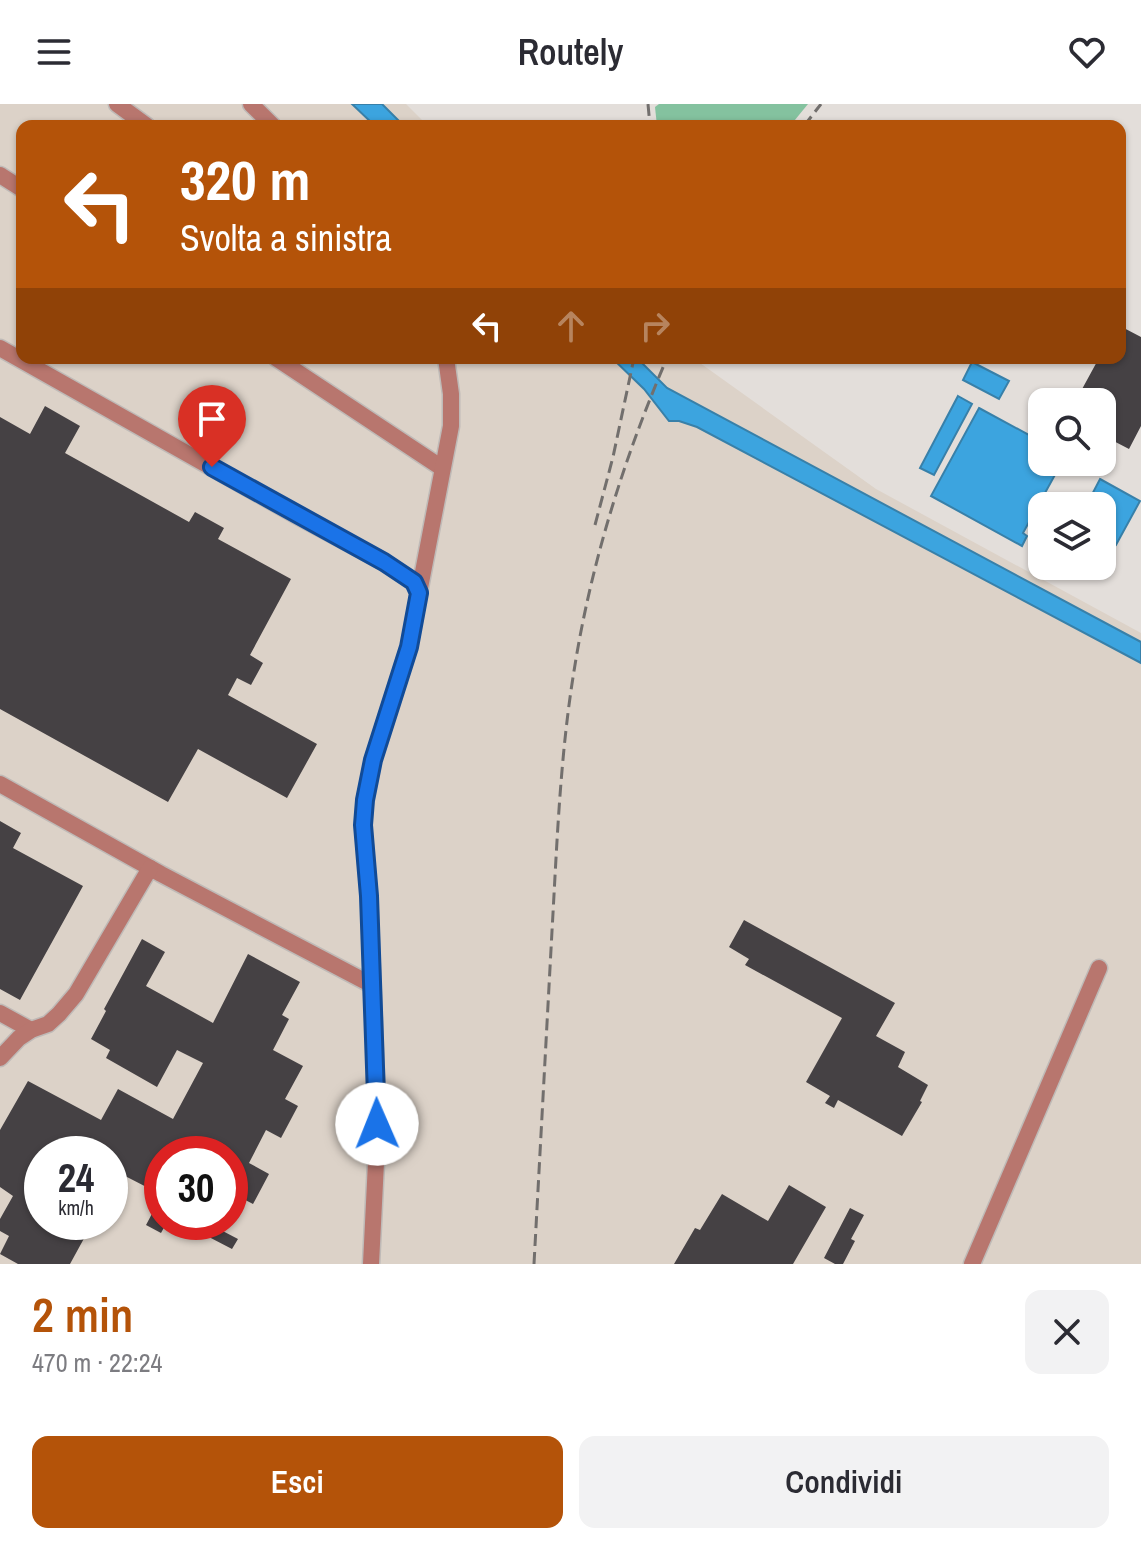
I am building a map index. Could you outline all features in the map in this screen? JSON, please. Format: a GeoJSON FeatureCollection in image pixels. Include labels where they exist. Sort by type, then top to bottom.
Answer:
{"type":"FeatureCollection","features":[{"type":"Feature","properties":{"kind":"street"},"geometry":{"type":"LineString","coordinates":[[117,104],[139,120]]}},
{"type":"Feature","properties":{"kind":"street"},"geometry":{"type":"LineString","coordinates":[[251,104],[267,120]]}},
{"type":"Feature","properties":{"kind":"street"},"geometry":{"type":"LineString","coordinates":[[28,364],[384,562],[414,582],[419,593]]}},
{"type":"Feature","properties":{"kind":"street"},"geometry":{"type":"LineString","coordinates":[[285,364],[442,468]]}},
{"type":"Feature","properties":{"kind":"street"},"geometry":{"type":"LineString","coordinates":[[371,1264],[377,1142],[369,896],[363,825],[365,800],[373,760],[409,647],[451,426],[447,364]]}},
{"type":"Feature","properties":{"kind":"street"},"geometry":{"type":"LineString","coordinates":[[0,784],[150,868],[372,985]]}},
{"type":"Feature","properties":{"kind":"street"},"geometry":{"type":"LineString","coordinates":[[0,1058],[19,1038],[48,1024],[76,994],[150,868]]}},
{"type":"Feature","properties":{"kind":"street"},"geometry":{"type":"LineString","coordinates":[[972,1264],[1099,968]]}},
{"type":"Feature","properties":{"kind":"street"},"geometry":{"type":"LineString","coordinates":[[0,1013],[31,1030]]}},
{"type":"Feature","properties":{"kind":"shaded area"},"geometry":{"type":"Polygon","coordinates":[[[0,104],[406,104],[422,120],[16,120],[16,364],[701,364],[876,489],[1028,572],[1028,580],[1043,580],[1141,633],[1141,1264],[0,1264],[0,104]]]}},
{"type":"Feature","properties":{"kind":"green space"},"geometry":{"type":"Polygon","coordinates":[[[659,104],[808,104],[795,120],[656,120],[655,107],[659,104]]]}},
{"type":"Feature","properties":{"kind":"water"},"geometry":{"type":"Polygon","coordinates":[[[352,104],[382,104],[398,120],[369,120],[352,104]]]}},
{"type":"Feature","properties":{"kind":"water"},"geometry":{"type":"Polygon","coordinates":[[[618,364],[643,364],[667,388],[1141,642],[1141,663],[697,427],[669,421],[644,389],[618,364]]]}},
{"type":"Feature","properties":{"kind":"water"},"geometry":{"type":"Polygon","coordinates":[[[971,364],[976,364],[1009,381],[999,399],[963,380],[971,364]]]}},
{"type":"Feature","properties":{"kind":"water"},"geometry":{"type":"Polygon","coordinates":[[[958,396],[972,404],[934,475],[920,468],[958,396]]]}},
{"type":"Feature","properties":{"kind":"water"},"geometry":{"type":"Polygon","coordinates":[[[979,408],[1028,434],[1028,476],[1054,476],[1046,492],[1028,492],[1028,524],[1023,533],[1027,536],[1022,546],[931,496],[979,408]]]}},
{"type":"Feature","properties":{"kind":"water"},"geometry":{"type":"Polygon","coordinates":[[[1100,479],[1140,501],[1116,545],[1116,492],[1093,492],[1100,479]]]}},
{"type":"Feature","properties":{"kind":"building"},"geometry":{"type":"Polygon","coordinates":[[[1126,329],[1141,337],[1141,426],[1129,449],[1116,442],[1116,388],[1083,388],[1096,364],[1126,364],[1126,329]]]}},
{"type":"Feature","properties":{"kind":"building"},"geometry":{"type":"Polygon","coordinates":[[[45,406],[80,426],[65,453],[189,522],[195,512],[224,528],[218,539],[291,579],[250,655],[263,663],[251,685],[237,678],[228,695],[317,744],[287,798],[198,749],[168,802],[0,709],[0,417],[30,434],[45,406]]]}},
{"type":"Feature","properties":{"kind":"building"},"geometry":{"type":"Polygon","coordinates":[[[0,821],[21,833],[13,848],[83,886],[20,1000],[0,989],[0,821]]]}},
{"type":"Feature","properties":{"kind":"building"},"geometry":{"type":"Polygon","coordinates":[[[744,920],[895,1003],[876,1036],[905,1052],[898,1067],[928,1085],[902,1136],[838,1100],[834,1108],[825,1103],[830,1096],[806,1082],[842,1018],[745,965],[749,959],[729,947],[744,920]]]}},
{"type":"Feature","properties":{"kind":"building"},"geometry":{"type":"Polygon","coordinates":[[[142,939],[165,952],[146,986],[213,1023],[248,954],[300,982],[282,1015],[289,1019],[273,1050],[303,1066],[285,1099],[298,1106],[281,1138],[266,1130],[249,1163],[269,1174],[253,1204],[248,1201],[248,1136],[144,1136],[144,1186],[128,1178],[128,1136],[24,1136],[24,1240],[83,1240],[70,1264],[18,1264],[0,1254],[9,1236],[0,1231],[0,1219],[13,1196],[0,1187],[0,1130],[28,1081],[101,1120],[118,1089],[173,1119],[203,1063],[177,1050],[157,1087],[106,1058],[110,1050],[91,1039],[106,1011],[104,1009],[142,939]]]}},
{"type":"Feature","properties":{"kind":"building"},"geometry":{"type":"Polygon","coordinates":[[[789,1185],[826,1207],[793,1264],[674,1264],[695,1228],[700,1230],[722,1194],[768,1221],[789,1185]]]}},
{"type":"Feature","properties":{"kind":"building"},"geometry":{"type":"Polygon","coordinates":[[[850,1208],[864,1215],[851,1239],[855,1241],[843,1264],[835,1264],[824,1258],[850,1208]]]}},
{"type":"Feature","properties":{"kind":"building"},"geometry":{"type":"Polygon","coordinates":[[[215,1240],[237,1240],[232,1249],[215,1240]]]}},
{"type":"Feature","properties":{"kind":"railway"},"geometry":{"type":"LineString","coordinates":[[648,104],[649,120]]}},
{"type":"Feature","properties":{"kind":"railway"},"geometry":{"type":"LineString","coordinates":[[809,120],[821,104]]}},
{"type":"Feature","properties":{"kind":"railway"},"geometry":{"type":"LineString","coordinates":[[595,525],[633,364]]}},
{"type":"Feature","properties":{"kind":"railway"},"geometry":{"type":"LineString","coordinates":[[534,1264],[557,833],[569,703],[581,631],[611,512],[665,364]]}},
{"type":"Feature","properties":{"kind":"route"},"geometry":{"type":"LineString","coordinates":[[212,467],[384,562],[414,582],[419,593],[409,647],[373,760],[363,825],[369,896],[377,1124]]}}]}
